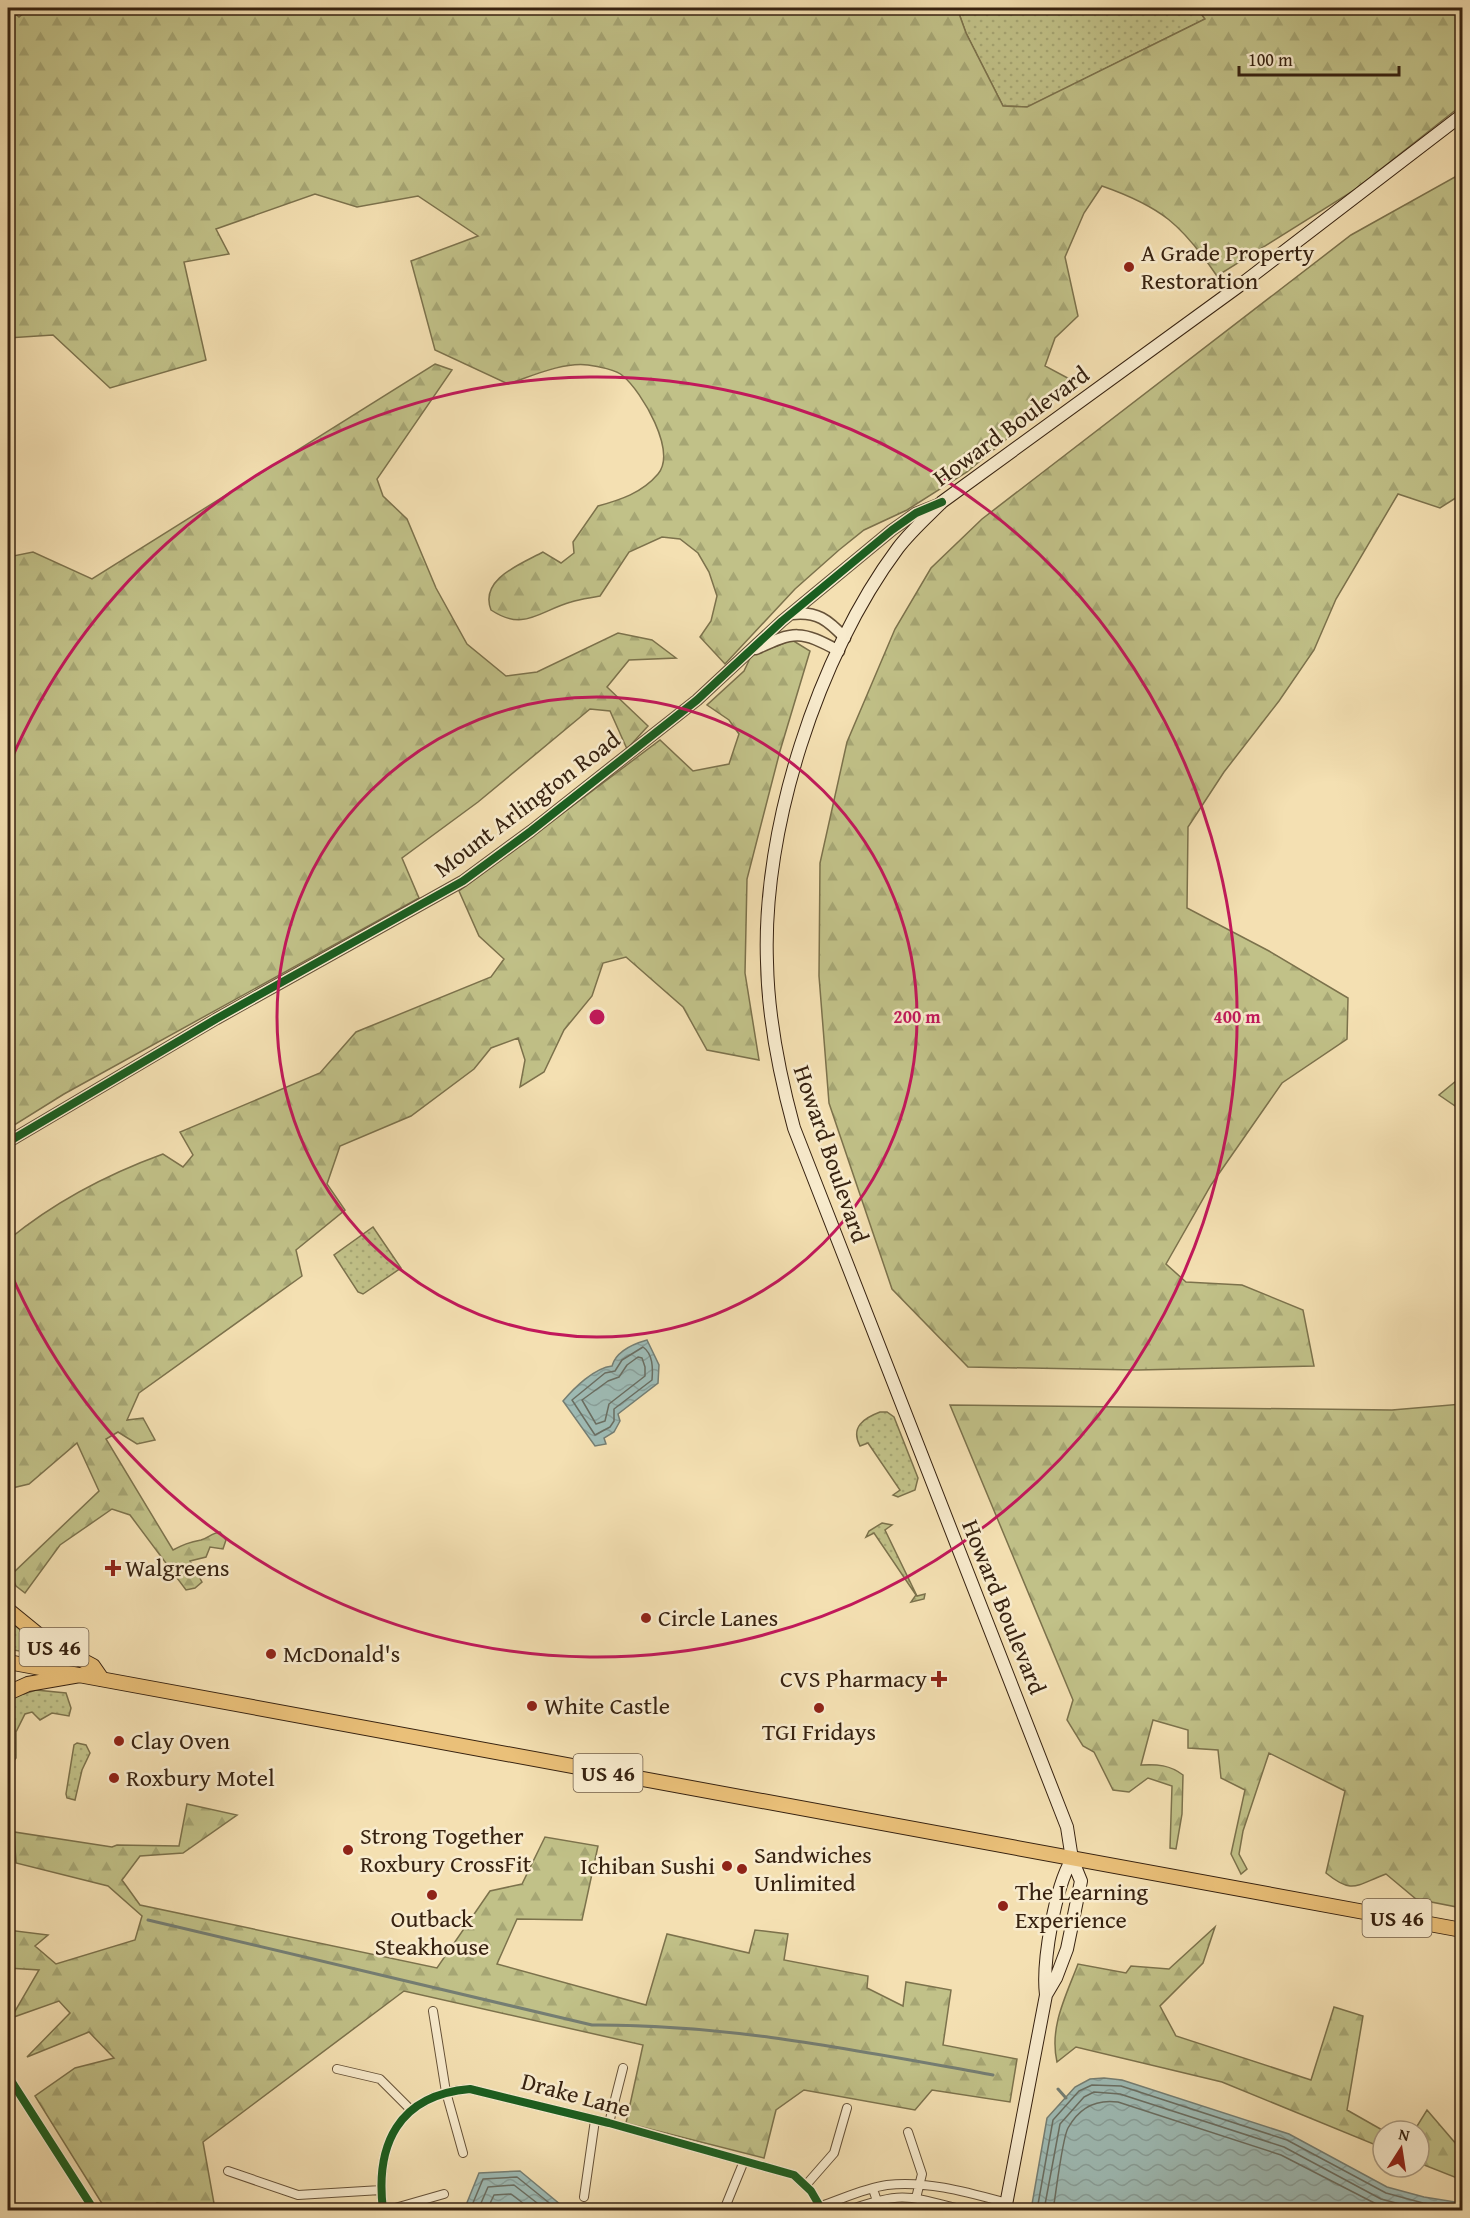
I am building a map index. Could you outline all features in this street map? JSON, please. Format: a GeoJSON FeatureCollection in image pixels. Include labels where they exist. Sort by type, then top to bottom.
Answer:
{"type":"FeatureCollection","features":[{"type":"Feature","properties":{"kind":"main road","name":"Howard Boulevard"},"geometry":{"type":"LineString","coordinates":[[1046,1995],[1056,1978],[1073,1923],[1081,1881],[1072,1859],[1067,1827],[794,1128],[776,1057],[766,961],[773,866],[785,804],[809,722],[838,651],[866,597],[899,547],[942,502],[1239,286],[1462,115]]}},
{"type":"Feature","properties":{"kind":"main road","name":"US 46"},"geometry":{"type":"LineString","coordinates":[[8,1610],[40,1638],[93,1666],[102,1679]]}},
{"type":"Feature","properties":{"kind":"main road","name":"US 46"},"geometry":{"type":"LineString","coordinates":[[8,1662],[1462,1930]]}},
{"type":"Feature","properties":{"kind":"main road"},"geometry":{"type":"LineString","coordinates":[[8,1693],[28,1684],[80,1675]]}},
{"type":"Feature","properties":{"kind":"main road"},"geometry":{"type":"LineString","coordinates":[[1006,2207],[1046,1995],[1044,1976],[1062,1876],[1072,1859]]}},
{"type":"Feature","properties":{"kind":"street","name":"Mount Arlington Road"},"geometry":{"type":"LineString","coordinates":[[8,1142],[216,1019],[463,881],[531,831],[697,700],[790,614],[892,530],[916,513],[942,502]]}},
{"type":"Feature","properties":{"kind":"street"},"geometry":{"type":"LineString","coordinates":[[790,614],[805,612],[820,615],[845,638]]}},
{"type":"Feature","properties":{"kind":"street","name":"Mount Arlington Road"},"geometry":{"type":"LineString","coordinates":[[750,652],[794,634],[809,635],[838,651]]}},
{"type":"Feature","properties":{"kind":"street"},"geometry":{"type":"LineString","coordinates":[[433,2011],[446,2092],[464,2153]]}},
{"type":"Feature","properties":{"kind":"street"},"geometry":{"type":"LineString","coordinates":[[337,2068],[380,2079],[411,2110]]}},
{"type":"Feature","properties":{"kind":"street"},"geometry":{"type":"LineString","coordinates":[[609,2123],[623,2068]]}},
{"type":"Feature","properties":{"kind":"street"},"geometry":{"type":"LineString","coordinates":[[8,2076],[94,2211]]}},
{"type":"Feature","properties":{"kind":"street","name":"Drake Lane"},"geometry":{"type":"LineString","coordinates":[[383,2211],[380,2174],[388,2142],[396,2127],[411,2110],[427,2099],[446,2092],[485,2091],[794,2175],[806,2185],[821,2208],[873,2189],[895,2185],[920,2185],[1006,2207]]}},
{"type":"Feature","properties":{"kind":"street"},"geometry":{"type":"LineString","coordinates":[[806,2185],[834,2153],[846,2108]]}},
{"type":"Feature","properties":{"kind":"street"},"geometry":{"type":"LineString","coordinates":[[585,2197],[595,2120]]}},
{"type":"Feature","properties":{"kind":"street"},"geometry":{"type":"LineString","coordinates":[[908,2132],[922,2169],[916,2198]]}},
{"type":"Feature","properties":{"kind":"street"},"geometry":{"type":"LineString","coordinates":[[724,2211],[744,2161]]}},
{"type":"Feature","properties":{"kind":"street"},"geometry":{"type":"LineString","coordinates":[[228,2171],[298,2195],[381,2190]]}},
{"type":"Feature","properties":{"kind":"street"},"geometry":{"type":"LineString","coordinates":[[873,2189],[880,2211]]}},
{"type":"Feature","properties":{"kind":"street"},"geometry":{"type":"LineString","coordinates":[[388,2211],[444,2194]]}},
{"type":"Feature","properties":{"kind":"street"},"geometry":{"type":"LineString","coordinates":[[849,2211],[897,2196],[916,2198],[963,2211]]}},
{"type":"Feature","properties":{"kind":"green space"},"geometry":{"type":"Polygon","coordinates":[[[8,8],[19,17],[30,8],[957,8],[966,33],[1003,106],[1027,107],[1205,19],[1197,8],[1462,8],[1462,105],[1353,191],[1217,276],[1193,243],[1169,220],[1156,210],[1102,186],[1084,213],[1065,257],[1078,316],[1055,338],[1045,366],[1075,382],[967,472],[907,510],[864,530],[839,550],[795,589],[725,664],[700,637],[711,621],[717,596],[709,572],[698,553],[680,539],[662,537],[629,552],[600,596],[574,601],[522,620],[503,616],[491,610],[489,599],[496,581],[514,567],[543,552],[561,563],[574,553],[573,542],[598,506],[630,495],[652,481],[663,464],[663,451],[655,422],[647,408],[631,384],[616,372],[588,365],[568,366],[547,370],[508,384],[435,350],[411,261],[478,236],[418,196],[357,207],[315,194],[216,229],[229,254],[184,262],[206,360],[110,388],[53,335],[8,338],[8,8]]]}},
{"type":"Feature","properties":{"kind":"green space"},"geometry":{"type":"Polygon","coordinates":[[[957,8],[1197,8],[1205,19],[1028,107],[1003,106],[966,33],[957,8]]]}},
{"type":"Feature","properties":{"kind":"green space"},"geometry":{"type":"Polygon","coordinates":[[[1462,173],[1462,494],[1440,508],[1398,494],[1336,599],[1314,650],[1279,701],[1224,772],[1188,827],[1187,908],[1269,951],[1348,998],[1347,1039],[1282,1083],[1211,1185],[1166,1264],[1186,1282],[1242,1285],[1303,1310],[1314,1366],[1137,1370],[968,1367],[892,1289],[829,1103],[819,976],[820,863],[847,742],[895,629],[931,568],[982,519],[1351,235],[1462,173]]]}},
{"type":"Feature","properties":{"kind":"green space"},"geometry":{"type":"Polygon","coordinates":[[[435,364],[452,370],[377,479],[383,496],[407,519],[436,588],[467,644],[506,676],[537,672],[618,633],[652,640],[676,658],[629,660],[607,687],[648,726],[627,749],[610,711],[590,709],[478,802],[402,858],[419,898],[64,1094],[8,1129],[8,557],[33,552],[92,579],[435,364]]]}},
{"type":"Feature","properties":{"kind":"green space"},"geometry":{"type":"Polygon","coordinates":[[[792,640],[810,651],[780,751],[747,879],[745,973],[759,1060],[707,1050],[683,1007],[626,957],[603,963],[592,996],[564,1030],[544,1072],[520,1087],[525,1060],[518,1038],[491,1048],[474,1069],[411,1116],[340,1146],[327,1184],[345,1210],[296,1250],[302,1276],[139,1393],[127,1420],[143,1418],[155,1440],[137,1444],[118,1432],[106,1439],[173,1550],[220,1532],[226,1540],[223,1549],[210,1547],[206,1557],[190,1561],[202,1582],[195,1588],[186,1590],[130,1515],[112,1509],[60,1545],[25,1593],[16,1586],[11,1575],[99,1491],[77,1443],[29,1484],[8,1489],[8,1240],[62,1202],[142,1162],[163,1154],[183,1167],[193,1155],[180,1132],[320,1073],[356,1032],[491,977],[504,959],[479,936],[459,891],[660,740],[693,771],[729,764],[739,734],[729,720],[707,705],[744,671],[751,656],[792,640]]]}},
{"type":"Feature","properties":{"kind":"green space"},"geometry":{"type":"Polygon","coordinates":[[[1462,1076],[1462,1110],[1461,1110],[1439,1095],[1462,1076]]]}},
{"type":"Feature","properties":{"kind":"green space"},"geometry":{"type":"Polygon","coordinates":[[[373,1227],[401,1268],[363,1294],[358,1292],[334,1255],[373,1227]]]}},
{"type":"Feature","properties":{"kind":"green space"},"geometry":{"type":"Polygon","coordinates":[[[1462,1404],[1462,1908],[1416,1899],[1386,1874],[1355,1886],[1349,1886],[1326,1873],[1345,1791],[1269,1753],[1243,1831],[1239,1854],[1247,1869],[1241,1874],[1231,1854],[1245,1790],[1221,1778],[1218,1750],[1188,1748],[1188,1730],[1153,1720],[1141,1765],[1163,1766],[1183,1775],[1182,1814],[1176,1849],[1170,1848],[1172,1786],[1148,1778],[1129,1792],[1113,1790],[1094,1752],[1083,1746],[1067,1720],[1073,1700],[950,1405],[1392,1410],[1462,1404]]]}},
{"type":"Feature","properties":{"kind":"green space"},"geometry":{"type":"Polygon","coordinates":[[[880,1412],[887,1412],[894,1417],[918,1478],[915,1490],[898,1497],[893,1495],[900,1490],[868,1443],[860,1446],[857,1439],[860,1424],[880,1412]]]}},
{"type":"Feature","properties":{"kind":"green space"},"geometry":{"type":"Polygon","coordinates":[[[882,1523],[892,1525],[885,1530],[917,1596],[925,1594],[924,1599],[911,1602],[916,1595],[874,1533],[866,1537],[869,1531],[882,1523]]]}},
{"type":"Feature","properties":{"kind":"green space"},"geometry":{"type":"Polygon","coordinates":[[[8,1620],[48,1652],[46,1656],[8,1649],[8,1620]]]}},
{"type":"Feature","properties":{"kind":"green space"},"geometry":{"type":"Polygon","coordinates":[[[36,1690],[66,1693],[71,1708],[69,1716],[52,1713],[40,1720],[32,1712],[25,1714],[16,1732],[16,1758],[8,1768],[8,1699],[18,1693],[24,1694],[36,1690]]]}},
{"type":"Feature","properties":{"kind":"green space"},"geometry":{"type":"Polygon","coordinates":[[[77,1743],[86,1745],[90,1753],[82,1770],[75,1800],[67,1798],[66,1794],[74,1745],[77,1743]]]}},
{"type":"Feature","properties":{"kind":"green space"},"geometry":{"type":"Polygon","coordinates":[[[187,1804],[237,1815],[183,1853],[140,1856],[122,1880],[140,1905],[437,1968],[490,1891],[522,1884],[545,1837],[598,1846],[582,1920],[517,1919],[497,1964],[646,2005],[667,1934],[749,1953],[755,1930],[788,1934],[784,1960],[868,1976],[867,1988],[903,2006],[906,1982],[951,1990],[943,2045],[1017,2059],[1010,2102],[932,2090],[915,2110],[804,2090],[776,2110],[764,2158],[626,2123],[643,2045],[404,1991],[203,2142],[215,2209],[157,2203],[145,2210],[106,2210],[35,2096],[75,2068],[114,2058],[89,2032],[27,2057],[70,2013],[59,2001],[11,2018],[39,1970],[8,1968],[8,1930],[48,1935],[35,1946],[56,1964],[135,1940],[142,1916],[108,1886],[16,1863],[14,1832],[112,1847],[117,1845],[179,1846],[187,1804]]]}},
{"type":"Feature","properties":{"kind":"green space"},"geometry":{"type":"Polygon","coordinates":[[[1215,1927],[1203,1963],[1160,2006],[1176,2036],[1311,2080],[1334,2007],[1363,2016],[1347,2110],[1371,2124],[1371,2143],[1222,2082],[1076,2047],[1057,2062],[1055,2036],[1057,2024],[1078,1964],[1126,1973],[1131,1966],[1169,1969],[1215,1927]]]}},
{"type":"Feature","properties":{"kind":"green space"},"geometry":{"type":"Polygon","coordinates":[[[1427,2110],[1457,2145],[1462,2133],[1462,2180],[1431,2168],[1431,2119],[1421,2119],[1427,2110]]]}},
{"type":"Feature","properties":{"kind":"water"},"geometry":{"type":"Polygon","coordinates":[[[647,1340],[659,1365],[658,1383],[618,1414],[620,1421],[614,1432],[604,1438],[606,1444],[595,1446],[563,1401],[598,1370],[612,1366],[617,1356],[626,1349],[647,1340]]]}},
{"type":"Feature","properties":{"kind":"water"},"geometry":{"type":"Polygon","coordinates":[[[1090,2079],[1122,2080],[1289,2134],[1387,2187],[1424,2197],[1462,2203],[1460,2210],[1031,2210],[1047,2118],[1075,2087],[1090,2079]]]}},
{"type":"Feature","properties":{"kind":"water"},"geometry":{"type":"Polygon","coordinates":[[[520,2171],[567,2210],[464,2210],[479,2173],[520,2171]]]}},
{"type":"Feature","properties":{"kind":"waterway"},"geometry":{"type":"LineString","coordinates":[[148,1920],[592,2025],[694,2029],[744,2034],[843,2048],[993,2075]]}},
{"type":"Feature","properties":{"kind":"waterway"},"geometry":{"type":"LineString","coordinates":[[1058,2089],[1066,2098]]}},
{"type":"Feature","properties":{"kind":"cycle path"},"geometry":{"type":"LineString","coordinates":[[8,1142],[216,1019],[463,881],[531,831],[697,700],[782,621],[892,530],[916,513],[942,502]]}},
{"type":"Feature","properties":{"kind":"cycle path"},"geometry":{"type":"LineString","coordinates":[[8,2076],[94,2210]]}},
{"type":"Feature","properties":{"kind":"cycle path"},"geometry":{"type":"LineString","coordinates":[[383,2210],[381,2186],[383,2165],[388,2145],[397,2127],[409,2113],[425,2101],[445,2093],[470,2089],[609,2123],[794,2175],[811,2191],[822,2210]]}},
{"type":"Feature","properties":{"kind":"place","name":"A Grade Property Restoration"},"geometry":{"type":"Point","coordinates":[1129,267]}},
{"type":"Feature","properties":{"kind":"place","name":"Walgreens"},"geometry":{"type":"Point","coordinates":[113,1568]}},
{"type":"Feature","properties":{"kind":"place","name":"Circle Lanes"},"geometry":{"type":"Point","coordinates":[646,1618]}},
{"type":"Feature","properties":{"kind":"place","name":"McDonald's"},"geometry":{"type":"Point","coordinates":[271,1654]}},
{"type":"Feature","properties":{"kind":"place","name":"CVS Pharmacy"},"geometry":{"type":"Point","coordinates":[939,1679]}},
{"type":"Feature","properties":{"kind":"place","name":"White Castle"},"geometry":{"type":"Point","coordinates":[532,1706]}},
{"type":"Feature","properties":{"kind":"place","name":"TGI Fridays"},"geometry":{"type":"Point","coordinates":[819,1708]}},
{"type":"Feature","properties":{"kind":"place","name":"Clay Oven"},"geometry":{"type":"Point","coordinates":[119,1741]}},
{"type":"Feature","properties":{"kind":"place","name":"Roxbury Motel"},"geometry":{"type":"Point","coordinates":[114,1778]}},
{"type":"Feature","properties":{"kind":"place","name":"Strong Together Roxbury CrossFit"},"geometry":{"type":"Point","coordinates":[348,1850]}},
{"type":"Feature","properties":{"kind":"place","name":"Ichiban Sushi"},"geometry":{"type":"Point","coordinates":[727,1866]}},
{"type":"Feature","properties":{"kind":"place","name":"Sandwiches Unlimited"},"geometry":{"type":"Point","coordinates":[742,1869]}},
{"type":"Feature","properties":{"kind":"place","name":"Outback Steakhouse"},"geometry":{"type":"Point","coordinates":[432,1895]}},
{"type":"Feature","properties":{"kind":"place","name":"The Learning Experience"},"geometry":{"type":"Point","coordinates":[1003,1906]}}]}
